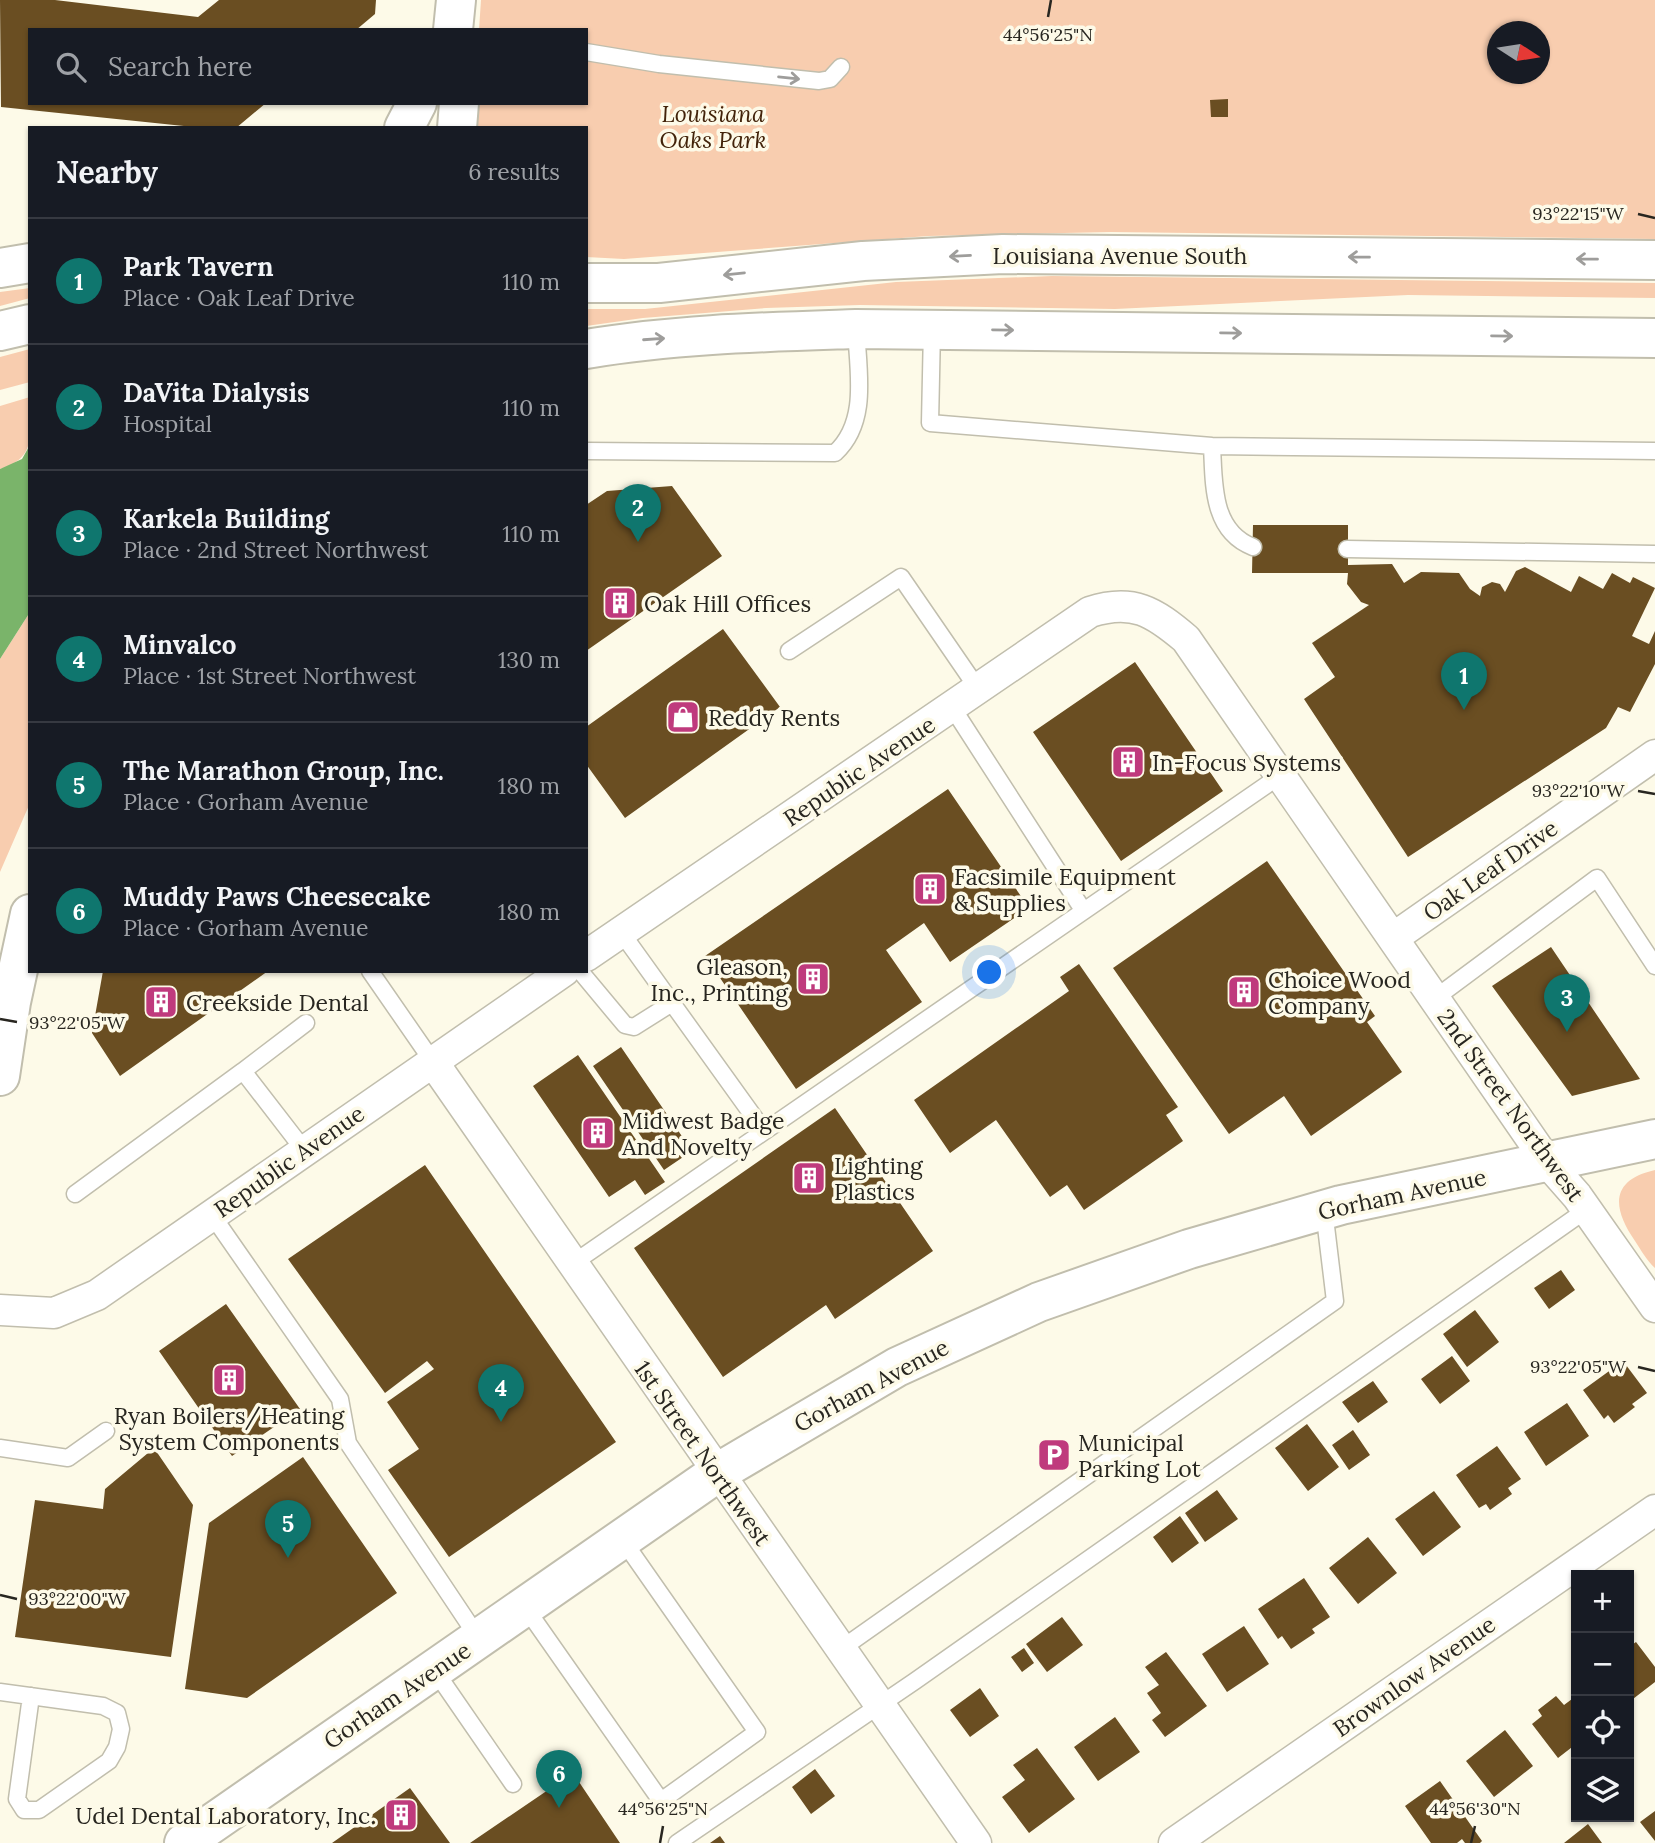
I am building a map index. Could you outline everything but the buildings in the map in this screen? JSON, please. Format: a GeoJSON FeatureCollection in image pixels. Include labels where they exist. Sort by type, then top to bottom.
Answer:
{"type":"FeatureCollection","features":[{"type":"Feature","properties":{"kind":"main road"},"geometry":{"type":"LineString","coordinates":[[405,126],[416,105]]}},
{"type":"Feature","properties":{"kind":"main road"},"geometry":{"type":"LineString","coordinates":[[457,126],[459,105]]}},
{"type":"Feature","properties":{"kind":"main road","name":"Louisiana Avenue South"},"geometry":{"type":"LineString","coordinates":[[588,283],[659,283],[863,261],[1003,254],[1655,260]]}},
{"type":"Feature","properties":{"kind":"main road"},"geometry":{"type":"LineString","coordinates":[[0,268],[28,263]]}},
{"type":"Feature","properties":{"kind":"main road"},"geometry":{"type":"LineString","coordinates":[[0,331],[28,324]]}},
{"type":"Feature","properties":{"kind":"main road"},"geometry":{"type":"LineString","coordinates":[[588,349],[667,338],[856,329],[1655,338]]}},
{"type":"Feature","properties":{"kind":"main road"},"geometry":{"type":"LineString","coordinates":[[0,1076],[10,1002],[28,923]]}},
{"type":"Feature","properties":{"kind":"main road","name":"Gorham Avenue"},"geometry":{"type":"LineString","coordinates":[[184,1843],[717,1473],[897,1367],[1039,1302],[1189,1249],[1324,1210],[1655,1139]]}},
{"type":"Feature","properties":{"kind":"street","name":"Republic Avenue"},"geometry":{"type":"LineString","coordinates":[[588,955],[1090,612],[1113,604],[1138,608]]}},
{"type":"Feature","properties":{"kind":"street","name":"2nd Street Northwest"},"geometry":{"type":"LineString","coordinates":[[1138,608],[1162,619],[1186,639],[1548,1163],[1586,1210],[1655,1307]]}},
{"type":"Feature","properties":{"kind":"street","name":"Oak Leaf Drive"},"geometry":{"type":"LineString","coordinates":[[1393,937],[1655,755]]}},
{"type":"Feature","properties":{"kind":"street","name":"Republic Avenue"},"geometry":{"type":"LineString","coordinates":[[0,1310],[54,1313],[97,1295],[561,973]]}},
{"type":"Feature","properties":{"kind":"street","name":"1st Street Northwest"},"geometry":{"type":"LineString","coordinates":[[433,1062],[976,1843]]}},
{"type":"Feature","properties":{"kind":"street","name":"Brownlow Avenue"},"geometry":{"type":"LineString","coordinates":[[1174,1843],[1655,1510]]}},
{"type":"Feature","properties":{"kind":"lane"},"geometry":{"type":"LineString","coordinates":[[588,52],[819,81],[830,79],[841,67]]}},
{"type":"Feature","properties":{"kind":"lane"},"geometry":{"type":"LineString","coordinates":[[588,451],[835,453],[850,439],[858,409],[856,329]]}},
{"type":"Feature","properties":{"kind":"lane"},"geometry":{"type":"LineString","coordinates":[[932,329],[930,423],[1212,446],[1655,451]]}},
{"type":"Feature","properties":{"kind":"lane"},"geometry":{"type":"LineString","coordinates":[[1212,446],[1214,491],[1220,517],[1234,534],[1252,547]]}},
{"type":"Feature","properties":{"kind":"lane"},"geometry":{"type":"LineString","coordinates":[[1347,549],[1655,554]]}},
{"type":"Feature","properties":{"kind":"lane"},"geometry":{"type":"LineString","coordinates":[[789,651],[901,576],[978,689]]}},
{"type":"Feature","properties":{"kind":"lane"},"geometry":{"type":"LineString","coordinates":[[952,707],[1083,910]]}},
{"type":"Feature","properties":{"kind":"lane"},"geometry":{"type":"LineString","coordinates":[[572,1264],[1281,775]]}},
{"type":"Feature","properties":{"kind":"lane"},"geometry":{"type":"LineString","coordinates":[[1434,999],[1597,877],[1655,966]]}},
{"type":"Feature","properties":{"kind":"lane"},"geometry":{"type":"LineString","coordinates":[[621,932],[764,1131]]}},
{"type":"Feature","properties":{"kind":"lane"},"geometry":{"type":"LineString","coordinates":[[371,973],[433,1062]]}},
{"type":"Feature","properties":{"kind":"lane"},"geometry":{"type":"LineString","coordinates":[[582,973],[625,1025],[634,1027],[672,1003]]}},
{"type":"Feature","properties":{"kind":"lane"},"geometry":{"type":"LineString","coordinates":[[75,1194],[306,1023]]}},
{"type":"Feature","properties":{"kind":"lane"},"geometry":{"type":"LineString","coordinates":[[243,1071],[304,1150]]}},
{"type":"Feature","properties":{"kind":"lane"},"geometry":{"type":"LineString","coordinates":[[841,1649],[1335,1301],[1324,1210]]}},
{"type":"Feature","properties":{"kind":"lane"},"geometry":{"type":"LineString","coordinates":[[677,1843],[1586,1210]]}},
{"type":"Feature","properties":{"kind":"lane"},"geometry":{"type":"LineString","coordinates":[[212,1215],[340,1399],[348,1443],[479,1639]]}},
{"type":"Feature","properties":{"kind":"lane"},"geometry":{"type":"LineString","coordinates":[[0,1448],[68,1458],[106,1431]]}},
{"type":"Feature","properties":{"kind":"lane"},"geometry":{"type":"LineString","coordinates":[[525,1607],[661,1801],[757,1732],[622,1539]]}},
{"type":"Feature","properties":{"kind":"lane"},"geometry":{"type":"LineString","coordinates":[[433,1668],[513,1784]]}},
{"type":"Feature","properties":{"kind":"lane"},"geometry":{"type":"LineString","coordinates":[[0,1692],[31,1696],[103,1706],[117,1713],[121,1729],[117,1746],[109,1760],[39,1810],[24,1810],[17,1799],[31,1696]]}},
{"type":"Feature","properties":{"kind":"green space","name":"Louisiana Oaks Park"},"geometry":{"type":"Polygon","coordinates":[[[481,0],[1655,0],[1655,239],[1111,232],[928,236],[624,259],[588,257],[588,126],[475,126],[475,105],[588,105],[588,28],[479,28],[481,0]]]}},
{"type":"Feature","properties":{"kind":"green space"},"geometry":{"type":"Polygon","coordinates":[[[1052,276],[1655,283],[1655,298],[1408,295],[1115,309],[860,305],[766,308],[643,318],[588,326],[588,309],[645,309],[896,282],[1052,276]]]}},
{"type":"Feature","properties":{"kind":"green space"},"geometry":{"type":"Polygon","coordinates":[[[28,288],[28,299],[0,306],[0,292],[28,288]]]}},
{"type":"Feature","properties":{"kind":"green space"},"geometry":{"type":"Polygon","coordinates":[[[28,350],[28,383],[0,390],[0,357],[28,350]]]}},
{"type":"Feature","properties":{"kind":"green space"},"geometry":{"type":"Polygon","coordinates":[[[28,398],[26,450],[21,458],[0,469],[0,406],[28,398]]]}},
{"type":"Feature","properties":{"kind":"green space"},"geometry":{"type":"Polygon","coordinates":[[[28,615],[28,808],[0,872],[0,659],[28,615]]]}},
{"type":"Feature","properties":{"kind":"green space"},"geometry":{"type":"Polygon","coordinates":[[[1655,1170],[1655,1268],[1627,1229],[1619,1207],[1623,1188],[1640,1175],[1655,1170]]]}},
{"type":"Feature","properties":{"kind":"shaded area"},"geometry":{"type":"Polygon","coordinates":[[[28,448],[28,615],[0,659],[0,469],[22,459],[28,448]]]}},
{"type":"Feature","properties":{"kind":"place","name":"DaVita Dialysis"},"geometry":{"type":"Point","coordinates":[638,542]}},
{"type":"Feature","properties":{"kind":"place","name":"Oak Hill Offices"},"geometry":{"type":"Point","coordinates":[620,603]}},
{"type":"Feature","properties":{"kind":"place","name":"Park Tavern"},"geometry":{"type":"Point","coordinates":[1464,710]}},
{"type":"Feature","properties":{"kind":"place","name":"Reddy Rents"},"geometry":{"type":"Point","coordinates":[683,717]}},
{"type":"Feature","properties":{"kind":"place","name":"In-Focus Systems"},"geometry":{"type":"Point","coordinates":[1128,762]}},
{"type":"Feature","properties":{"kind":"place","name":"Facsimile Equipment & Supplies"},"geometry":{"type":"Point","coordinates":[930,889]}},
{"type":"Feature","properties":{"kind":"place","name":"Gleason, Inc., Printing"},"geometry":{"type":"Point","coordinates":[813,979]}},
{"type":"Feature","properties":{"kind":"place","name":"Choice Wood Company"},"geometry":{"type":"Point","coordinates":[1244,992]}},
{"type":"Feature","properties":{"kind":"place","name":"Creekside Dental"},"geometry":{"type":"Point","coordinates":[161,1002]}},
{"type":"Feature","properties":{"kind":"place","name":"Karkela Building"},"geometry":{"type":"Point","coordinates":[1567,1032]}},
{"type":"Feature","properties":{"kind":"place","name":"Midwest Badge And Novelty"},"geometry":{"type":"Point","coordinates":[598,1133]}},
{"type":"Feature","properties":{"kind":"place","name":"Lighting Plastics"},"geometry":{"type":"Point","coordinates":[809,1178]}},
{"type":"Feature","properties":{"kind":"place","name":"Ryan Boilers/Heating System Components"},"geometry":{"type":"Point","coordinates":[229,1380]}},
{"type":"Feature","properties":{"kind":"place","name":"Minvalco"},"geometry":{"type":"Point","coordinates":[501,1422]}},
{"type":"Feature","properties":{"kind":"place","name":"Municipal Parking Lot"},"geometry":{"type":"Point","coordinates":[1054,1455]}},
{"type":"Feature","properties":{"kind":"place","name":"The Marathon Group, Inc."},"geometry":{"type":"Point","coordinates":[288,1558]}},
{"type":"Feature","properties":{"kind":"place","name":"Muddy Paws Cheesecake"},"geometry":{"type":"Point","coordinates":[559,1808]}},
{"type":"Feature","properties":{"kind":"place","name":"Udel Dental Laboratory, Inc."},"geometry":{"type":"Point","coordinates":[401,1815]}}]}
